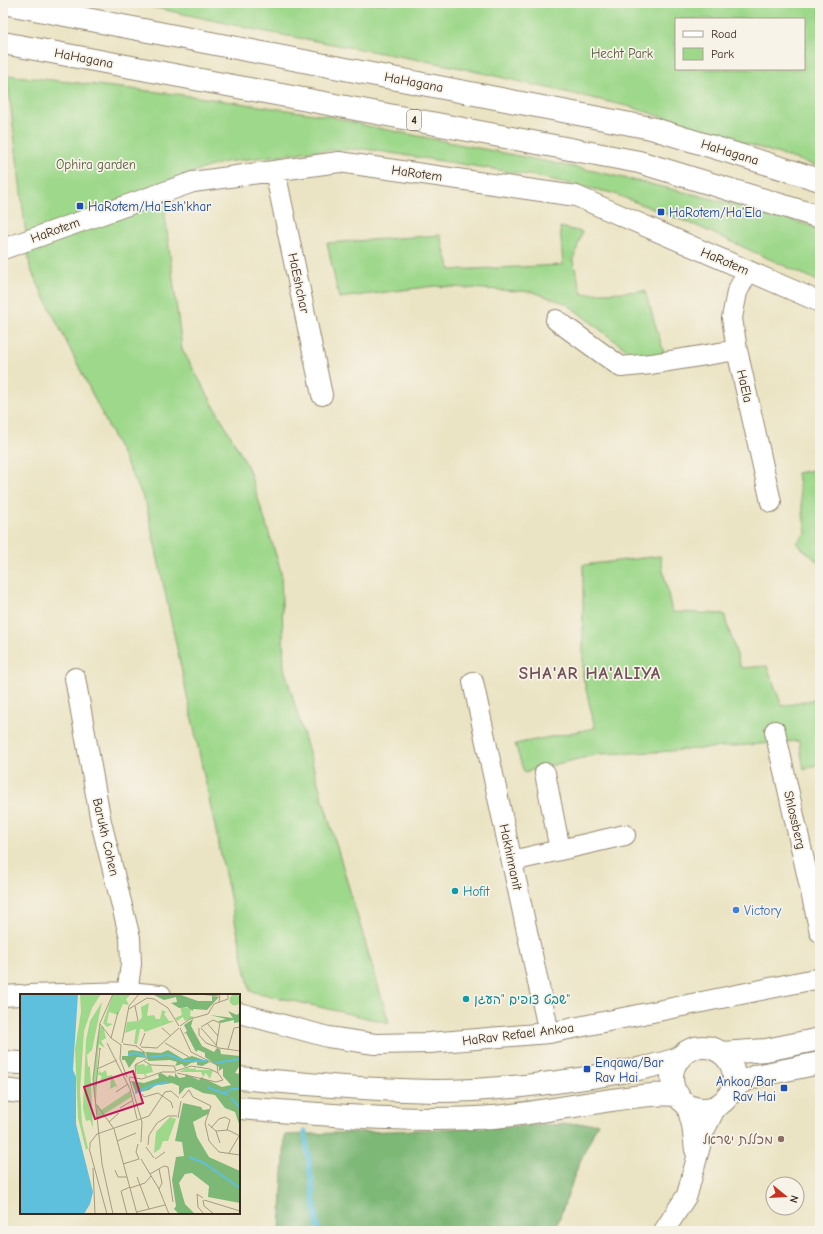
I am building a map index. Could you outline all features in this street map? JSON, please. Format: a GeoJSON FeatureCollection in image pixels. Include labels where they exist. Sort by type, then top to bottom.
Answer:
{"type":"FeatureCollection","features":[{"type":"Feature","properties":{"kind":"main road","name":"HaHagana"},"geometry":{"type":"LineString","coordinates":[[3,3],[651,128],[820,180]]}},
{"type":"Feature","properties":{"kind":"main road","name":"HaHagana"},"geometry":{"type":"LineString","coordinates":[[3,43],[639,162],[820,217]]}},
{"type":"Feature","properties":{"kind":"main road"},"geometry":{"type":"LineString","coordinates":[[722,1053],[766,1050],[820,1039]]}},
{"type":"Feature","properties":{"kind":"main road"},"geometry":{"type":"LineString","coordinates":[[240,1108],[377,1118],[431,1119],[494,1116],[654,1094],[682,1099],[698,1108],[711,1108],[727,1098],[733,1086],[734,1076],[732,1066],[722,1053],[703,1047],[690,1050],[680,1058],[676,1063],[673,1076],[675,1089],[682,1099]]}},
{"type":"Feature","properties":{"kind":"main road"},"geometry":{"type":"LineString","coordinates":[[240,1078],[373,1089],[436,1091],[497,1088],[574,1080],[649,1068],[680,1058]]}},
{"type":"Feature","properties":{"kind":"main road"},"geometry":{"type":"LineString","coordinates":[[3,1062],[20,1063]]}},
{"type":"Feature","properties":{"kind":"main road"},"geometry":{"type":"LineString","coordinates":[[733,1086],[756,1076],[820,1063]]}},
{"type":"Feature","properties":{"kind":"main road"},"geometry":{"type":"LineString","coordinates":[[3,1090],[20,1092]]}},
{"type":"Feature","properties":{"kind":"street","name":"HaRotem"},"geometry":{"type":"LineString","coordinates":[[3,249],[194,182],[339,162],[576,196],[820,302]]}},
{"type":"Feature","properties":{"kind":"street","name":"HaEshchar"},"geometry":{"type":"LineString","coordinates":[[275,171],[322,396]]}},
{"type":"Feature","properties":{"kind":"street","name":"HaEla"},"geometry":{"type":"LineString","coordinates":[[748,271],[737,292],[732,318],[737,350],[771,502]]}},
{"type":"Feature","properties":{"kind":"street"},"geometry":{"type":"LineString","coordinates":[[556,320],[621,367],[651,364],[737,350]]}},
{"type":"Feature","properties":{"kind":"street","name":"Barukh Cohen"},"geometry":{"type":"LineString","coordinates":[[75,678],[101,822],[130,938],[131,964],[128,994]]}},
{"type":"Feature","properties":{"kind":"street","name":"Hakhinnanit"},"geometry":{"type":"LineString","coordinates":[[473,682],[549,1033]]}},
{"type":"Feature","properties":{"kind":"street","name":"Shlossberg"},"geometry":{"type":"LineString","coordinates":[[775,731],[820,932]]}},
{"type":"Feature","properties":{"kind":"street"},"geometry":{"type":"LineString","coordinates":[[545,773],[560,850]]}},
{"type":"Feature","properties":{"kind":"street"},"geometry":{"type":"LineString","coordinates":[[512,861],[625,835]]}},
{"type":"Feature","properties":{"kind":"street","name":"HaRav Refael Ankoa"},"geometry":{"type":"LineString","coordinates":[[240,1013],[328,1036],[375,1044],[429,1043],[549,1033],[820,978]]}},
{"type":"Feature","properties":{"kind":"street"},"geometry":{"type":"LineString","coordinates":[[3,996],[20,995]]}},
{"type":"Feature","properties":{"kind":"street"},"geometry":{"type":"LineString","coordinates":[[682,1099],[692,1125],[695,1164]]}},
{"type":"Feature","properties":{"kind":"street"},"geometry":{"type":"LineString","coordinates":[[664,1231],[687,1195],[704,1130],[718,1105]]}},
{"type":"Feature","properties":{"kind":"green space","name":"Hecht Park"},"geometry":{"type":"Polygon","coordinates":[[[134,3],[820,3],[820,167],[631,107],[447,65],[261,31],[134,3]]]}},
{"type":"Feature","properties":{"kind":"green space","name":"Ophira garden"},"geometry":{"type":"Polygon","coordinates":[[[7,75],[184,95],[328,116],[368,126],[594,171],[701,196],[789,219],[820,229],[820,282],[697,226],[612,193],[535,176],[474,166],[365,149],[313,151],[225,162],[171,179],[165,216],[182,349],[248,467],[281,571],[284,668],[389,1023],[250,991],[146,503],[30,268],[7,75]]]}},
{"type":"Feature","properties":{"kind":"green space"},"geometry":{"type":"Polygon","coordinates":[[[560,227],[582,232],[573,261],[582,294],[645,291],[665,356],[647,358],[628,351],[567,304],[533,292],[435,286],[339,298],[327,243],[440,235],[450,270],[563,265],[560,227]]]}},
{"type":"Feature","properties":{"kind":"green space"},"geometry":{"type":"Polygon","coordinates":[[[820,469],[820,564],[796,543],[806,533],[797,473],[820,469]]]}},
{"type":"Feature","properties":{"kind":"green space"},"geometry":{"type":"Polygon","coordinates":[[[660,556],[672,612],[724,614],[741,668],[767,666],[782,706],[820,698],[820,763],[804,770],[799,741],[658,752],[599,754],[524,772],[515,744],[595,728],[583,676],[583,565],[660,556]]]}},
{"type":"Feature","properties":{"kind":"green space"},"geometry":{"type":"Polygon","coordinates":[[[598,1123],[578,1166],[555,1231],[280,1231],[285,1135],[598,1123]]]}},
{"type":"Feature","properties":{"kind":"waterway"},"geometry":{"type":"LineString","coordinates":[[305,1132],[318,1231]]}},
{"type":"Feature","properties":{"kind":"place","name":"HaRotem/Ha'Esh'khar"},"geometry":{"type":"Point","coordinates":[80,206]}},
{"type":"Feature","properties":{"kind":"place","name":"HaRotem/Ha'Ela"},"geometry":{"type":"Point","coordinates":[661,212]}},
{"type":"Feature","properties":{"kind":"place","name":"Hofit"},"geometry":{"type":"Point","coordinates":[455,891]}},
{"type":"Feature","properties":{"kind":"place","name":"Victory"},"geometry":{"type":"Point","coordinates":[736,910]}},
{"type":"Feature","properties":{"kind":"place","name":"שבט צופים \"העגן\""},"geometry":{"type":"Point","coordinates":[466,999]}},
{"type":"Feature","properties":{"kind":"place","name":"Enqawa/Bar Rav Hai"},"geometry":{"type":"Point","coordinates":[587,1069]}},
{"type":"Feature","properties":{"kind":"place","name":"Ankoa/Bar Rav Hai"},"geometry":{"type":"Point","coordinates":[784,1088]}},
{"type":"Feature","properties":{"kind":"place","name":"מכללת ישראל"},"geometry":{"type":"Point","coordinates":[781,1139]}},
{"type":"Feature","properties":{"kind":"district","name":"SHA'AR HA'ALIYA"},"geometry":{"type":"Point","coordinates":[590,673]}}]}
